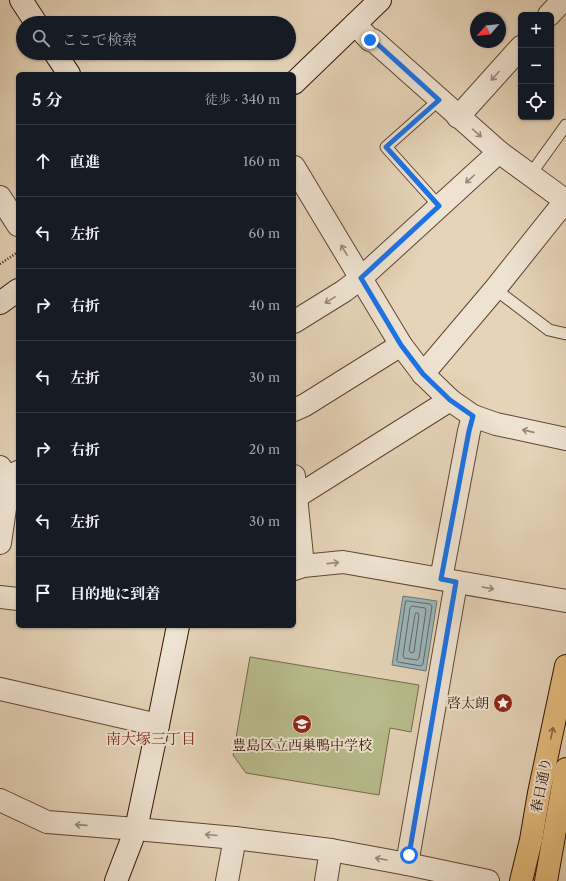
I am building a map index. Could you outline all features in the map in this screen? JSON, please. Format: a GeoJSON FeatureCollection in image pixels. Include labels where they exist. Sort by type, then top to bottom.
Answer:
{"type":"FeatureCollection","features":[{"type":"Feature","properties":{"kind":"highway","name":"春日通り"},"geometry":{"type":"LineString","coordinates":[[521,881],[531,840],[539,793],[566,666]]}},
{"type":"Feature","properties":{"kind":"highway","name":"春日通り"},"geometry":{"type":"LineString","coordinates":[[546,881],[559,844],[566,770]]}},
{"type":"Feature","properties":{"kind":"street"},"geometry":{"type":"LineString","coordinates":[[21,0],[31,16]]}},
{"type":"Feature","properties":{"kind":"street"},"geometry":{"type":"LineString","coordinates":[[296,81],[380,0]]}},
{"type":"Feature","properties":{"kind":"street"},"geometry":{"type":"LineString","coordinates":[[552,12],[563,0]]}},
{"type":"Feature","properties":{"kind":"street"},"geometry":{"type":"LineString","coordinates":[[355,24],[370,40],[373,40],[499,152],[566,201],[495,289],[423,374]]}},
{"type":"Feature","properties":{"kind":"street"},"geometry":{"type":"LineString","coordinates":[[458,117],[520,48]]}},
{"type":"Feature","properties":{"kind":"street"},"geometry":{"type":"LineString","coordinates":[[60,60],[68,72]]}},
{"type":"Feature","properties":{"kind":"street"},"geometry":{"type":"LineString","coordinates":[[296,321],[344,291],[361,278],[499,152]]}},
{"type":"Feature","properties":{"kind":"street"},"geometry":{"type":"LineString","coordinates":[[296,170],[401,345],[423,374],[450,400],[473,416],[496,424],[566,440]]}},
{"type":"Feature","properties":{"kind":"street"},"geometry":{"type":"LineString","coordinates":[[0,198],[16,222]]}},
{"type":"Feature","properties":{"kind":"street"},"geometry":{"type":"LineString","coordinates":[[0,303],[16,291]]}},
{"type":"Feature","properties":{"kind":"street"},"geometry":{"type":"LineString","coordinates":[[296,409],[401,345]]}},
{"type":"Feature","properties":{"kind":"street"},"geometry":{"type":"LineString","coordinates":[[296,485],[450,400]]}},
{"type":"Feature","properties":{"kind":"street"},"geometry":{"type":"LineString","coordinates":[[407,864],[449,581],[469,431],[473,416]]}},
{"type":"Feature","properties":{"kind":"street"},"geometry":{"type":"LineString","coordinates":[[0,543],[10,481],[5,470]]}},
{"type":"Feature","properties":{"kind":"street"},"geometry":{"type":"LineString","coordinates":[[296,513],[298,567],[343,562],[566,601]]}},
{"type":"Feature","properties":{"kind":"street"},"geometry":{"type":"LineString","coordinates":[[0,597],[16,599]]}},
{"type":"Feature","properties":{"kind":"street"},"geometry":{"type":"LineString","coordinates":[[116,881],[136,829],[178,628]]}},
{"type":"Feature","properties":{"kind":"street"},"geometry":{"type":"LineString","coordinates":[[0,689],[158,725]]}},
{"type":"Feature","properties":{"kind":"street"},"geometry":{"type":"LineString","coordinates":[[0,800],[47,822],[235,838],[331,850],[407,864],[434,875],[488,881]]}},
{"type":"Feature","properties":{"kind":"street"},"geometry":{"type":"LineString","coordinates":[[227,881],[235,838]]}},
{"type":"Feature","properties":{"kind":"street"},"geometry":{"type":"LineString","coordinates":[[531,840],[559,844]]}},
{"type":"Feature","properties":{"kind":"street"},"geometry":{"type":"LineString","coordinates":[[326,881],[331,850]]}},
{"type":"Feature","properties":{"kind":"lane"},"geometry":{"type":"LineString","coordinates":[[439,100],[386,147],[439,206]]}},
{"type":"Feature","properties":{"kind":"lane"},"geometry":{"type":"LineString","coordinates":[[530,175],[566,125]]}},
{"type":"Feature","properties":{"kind":"lane"},"geometry":{"type":"LineString","coordinates":[[495,289],[550,330],[566,334]]}},
{"type":"Feature","properties":{"kind":"path"},"geometry":{"type":"LineString","coordinates":[[0,264],[16,253]]}},
{"type":"Feature","properties":{"kind":"green space"},"geometry":{"type":"Polygon","coordinates":[[[250,657],[419,685],[411,732],[390,728],[379,795],[246,773],[233,755],[250,657]]]}},
{"type":"Feature","properties":{"kind":"water"},"geometry":{"type":"Polygon","coordinates":[[[403,596],[437,601],[426,671],[392,665],[403,596]]]}},
{"type":"Feature","properties":{"kind":"place","name":"啓太朗"},"geometry":{"type":"Point","coordinates":[503,703]}},
{"type":"Feature","properties":{"kind":"place","name":"豊島区立西巣鴨中学校"},"geometry":{"type":"Point","coordinates":[302,724]}},
{"type":"Feature","properties":{"kind":"district","name":"南大塚三丁目"},"geometry":{"type":"Point","coordinates":[151,738]}},
{"type":"Feature","properties":{"kind":"route"},"geometry":{"type":"LineString","coordinates":[[370,40],[373,40],[439,100],[386,147],[439,206],[361,278],[401,345],[423,374],[450,400],[473,416],[441,579],[456,582],[409,855]]}}]}
